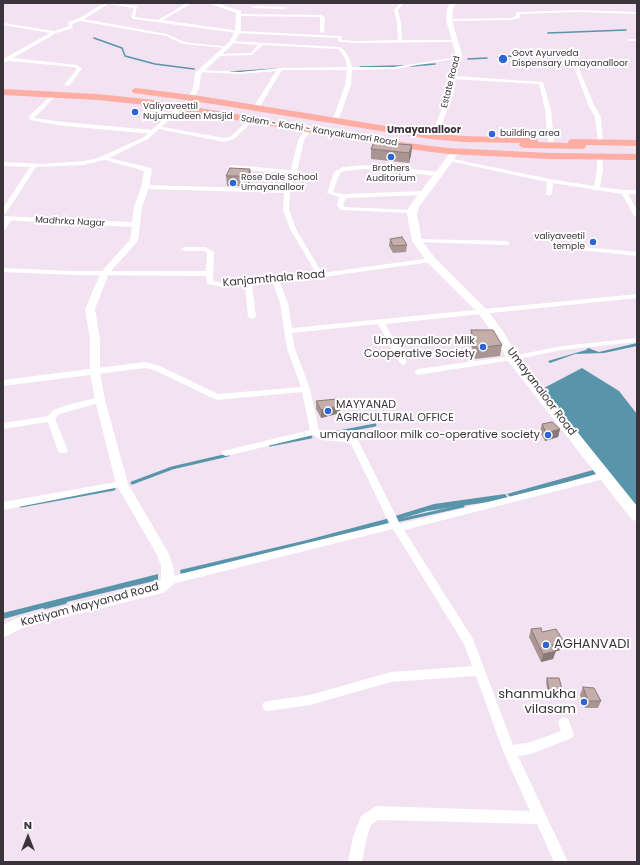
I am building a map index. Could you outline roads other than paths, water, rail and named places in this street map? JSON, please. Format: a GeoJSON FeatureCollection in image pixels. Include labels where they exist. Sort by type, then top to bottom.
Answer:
{"type":"FeatureCollection","features":[{"type":"Feature","properties":{"kind":"highway"},"geometry":{"type":"LineString","coordinates":[[51,84],[79,86]]}},
{"type":"Feature","properties":{"kind":"highway"},"geometry":{"type":"LineString","coordinates":[[3,85],[140,94],[423,140],[476,144],[637,147]]}},
{"type":"Feature","properties":{"kind":"highway"},"geometry":{"type":"LineString","coordinates":[[3,88],[137,98],[421,144],[471,149],[637,152]]}},
{"type":"Feature","properties":{"kind":"highway","name":"Salem - Kochi - Kanyakumari Road"},"geometry":{"type":"LineString","coordinates":[[130,90],[434,136],[463,139],[637,143]]}},
{"type":"Feature","properties":{"kind":"highway","name":"Salem - Kochi - Kanyakumari Road"},"geometry":{"type":"LineString","coordinates":[[3,92],[97,96],[309,129],[408,146],[452,156],[527,155],[637,157]]}},
{"type":"Feature","properties":{"kind":"main road"},"geometry":{"type":"LineString","coordinates":[[412,211],[452,156]]}},
{"type":"Feature","properties":{"kind":"main road","name":"Umayanaloor Road"},"geometry":{"type":"LineString","coordinates":[[412,211],[418,241],[431,260],[483,312],[512,358],[637,516]]}},
{"type":"Feature","properties":{"kind":"street"},"geometry":{"type":"LineString","coordinates":[[5,60],[54,32],[71,27],[70,23],[80,20],[108,3],[137,7],[133,17],[134,18],[238,32],[340,37],[340,40],[344,41],[456,41]]}},
{"type":"Feature","properties":{"kind":"street"},"geometry":{"type":"LineString","coordinates":[[159,21],[190,3]]}},
{"type":"Feature","properties":{"kind":"street"},"geometry":{"type":"LineString","coordinates":[[210,3],[239,14],[322,16],[322,32]]}},
{"type":"Feature","properties":{"kind":"street"},"geometry":{"type":"LineString","coordinates":[[239,14],[261,3]]}},
{"type":"Feature","properties":{"kind":"street"},"geometry":{"type":"LineString","coordinates":[[400,41],[399,23],[396,10],[402,3]]}},
{"type":"Feature","properties":{"kind":"street","name":"Estate Road"},"geometry":{"type":"LineString","coordinates":[[434,136],[450,96],[457,58],[459,55],[449,20],[452,3]]}},
{"type":"Feature","properties":{"kind":"street"},"geometry":{"type":"LineString","coordinates":[[253,7],[284,8]]}},
{"type":"Feature","properties":{"kind":"street"},"geometry":{"type":"LineString","coordinates":[[449,20],[511,19],[518,17],[517,14],[526,13],[634,11]]}},
{"type":"Feature","properties":{"kind":"street"},"geometry":{"type":"LineString","coordinates":[[190,98],[196,89],[197,76],[200,71],[232,42],[238,32],[239,14]]}},
{"type":"Feature","properties":{"kind":"street"},"geometry":{"type":"LineString","coordinates":[[80,20],[166,35],[183,43],[226,47]]}},
{"type":"Feature","properties":{"kind":"street"},"geometry":{"type":"LineString","coordinates":[[3,24],[54,32]]}},
{"type":"Feature","properties":{"kind":"street"},"geometry":{"type":"LineString","coordinates":[[630,40],[637,40]]}},
{"type":"Feature","properties":{"kind":"street"},"geometry":{"type":"LineString","coordinates":[[232,42],[339,48],[346,55],[350,68],[348,85],[335,121]]}},
{"type":"Feature","properties":{"kind":"street"},"geometry":{"type":"LineString","coordinates":[[218,55],[252,54],[262,44]]}},
{"type":"Feature","properties":{"kind":"street"},"geometry":{"type":"LineString","coordinates":[[571,54],[592,107],[598,117],[601,142]]}},
{"type":"Feature","properties":{"kind":"street"},"geometry":{"type":"LineString","coordinates":[[200,71],[240,73],[280,69],[394,68],[457,58]]}},
{"type":"Feature","properties":{"kind":"street"},"geometry":{"type":"LineString","coordinates":[[5,60],[76,66],[80,69],[67,85]]}},
{"type":"Feature","properties":{"kind":"street"},"geometry":{"type":"LineString","coordinates":[[256,108],[280,69]]}},
{"type":"Feature","properties":{"kind":"street"},"geometry":{"type":"LineString","coordinates":[[454,78],[541,84],[548,110],[551,141]]}},
{"type":"Feature","properties":{"kind":"street"},"geometry":{"type":"LineString","coordinates":[[55,94],[31,117],[32,119],[64,124],[155,130],[224,140],[232,138],[251,120]]}},
{"type":"Feature","properties":{"kind":"street"},"geometry":{"type":"LineString","coordinates":[[3,164],[33,167],[84,163],[102,159],[130,146],[155,130],[179,108]]}},
{"type":"Feature","properties":{"kind":"street"},"geometry":{"type":"LineString","coordinates":[[309,129],[301,140],[288,192],[286,210],[292,229],[320,275]]}},
{"type":"Feature","properties":{"kind":"street"},"geometry":{"type":"LineString","coordinates":[[452,156],[550,181],[624,192],[637,192]]}},
{"type":"Feature","properties":{"kind":"street"},"geometry":{"type":"LineString","coordinates":[[597,187],[600,169],[599,156]]}},
{"type":"Feature","properties":{"kind":"street","name":"Kottiyam Mayyanad Road"},"geometry":{"type":"LineString","coordinates":[[3,632],[19,623],[158,589],[168,581],[167,565],[162,552],[122,484],[100,400],[95,373],[95,339],[90,309],[105,272],[134,241],[140,197],[145,186],[148,170],[102,159]]}},
{"type":"Feature","properties":{"kind":"street"},"geometry":{"type":"LineString","coordinates":[[3,229],[5,217],[33,167]]}},
{"type":"Feature","properties":{"kind":"street"},"geometry":{"type":"LineString","coordinates":[[231,167],[294,172]]}},
{"type":"Feature","properties":{"kind":"street"},"geometry":{"type":"LineString","coordinates":[[424,193],[343,196],[330,193],[330,190],[337,172],[343,169],[365,167],[388,168],[439,174]]}},
{"type":"Feature","properties":{"kind":"street"},"geometry":{"type":"LineString","coordinates":[[549,194],[550,181]]}},
{"type":"Feature","properties":{"kind":"street"},"geometry":{"type":"LineString","coordinates":[[145,186],[288,192]]}},
{"type":"Feature","properties":{"kind":"street"},"geometry":{"type":"LineString","coordinates":[[624,192],[637,216]]}},
{"type":"Feature","properties":{"kind":"street"},"geometry":{"type":"LineString","coordinates":[[343,196],[340,205],[342,209],[412,211]]}},
{"type":"Feature","properties":{"kind":"street","name":"Madhrka Nagar"},"geometry":{"type":"LineString","coordinates":[[5,217],[137,225]]}},
{"type":"Feature","properties":{"kind":"street"},"geometry":{"type":"LineString","coordinates":[[418,241],[507,243]]}},
{"type":"Feature","properties":{"kind":"street"},"geometry":{"type":"LineString","coordinates":[[184,248],[205,249],[211,252],[209,274]]}},
{"type":"Feature","properties":{"kind":"street"},"geometry":{"type":"LineString","coordinates":[[572,248],[637,254]]}},
{"type":"Feature","properties":{"kind":"street","name":"Kanjamthala Road"},"geometry":{"type":"LineString","coordinates":[[3,270],[197,273],[209,274],[210,282],[215,284],[276,281],[431,260]]}},
{"type":"Feature","properties":{"kind":"street"},"geometry":{"type":"LineString","coordinates":[[276,281],[284,303],[291,349],[306,389],[315,432],[321,437],[346,439],[355,442],[396,526],[469,642],[509,751],[561,862]]}},
{"type":"Feature","properties":{"kind":"street"},"geometry":{"type":"LineString","coordinates":[[248,283],[252,317]]}},
{"type":"Feature","properties":{"kind":"street"},"geometry":{"type":"LineString","coordinates":[[288,331],[381,323],[637,296]]}},
{"type":"Feature","properties":{"kind":"street"},"geometry":{"type":"LineString","coordinates":[[381,323],[403,362]]}},
{"type":"Feature","properties":{"kind":"street"},"geometry":{"type":"LineString","coordinates":[[418,372],[512,358],[562,348],[637,340]]}},
{"type":"Feature","properties":{"kind":"street"},"geometry":{"type":"LineString","coordinates":[[3,383],[95,373],[136,366],[151,366],[217,397],[306,389]]}},
{"type":"Feature","properties":{"kind":"street"},"geometry":{"type":"LineString","coordinates":[[3,426],[51,419],[56,412],[100,400]]}},
{"type":"Feature","properties":{"kind":"street"},"geometry":{"type":"LineString","coordinates":[[51,419],[63,451]]}},
{"type":"Feature","properties":{"kind":"street"},"geometry":{"type":"LineString","coordinates":[[226,453],[315,432]]}},
{"type":"Feature","properties":{"kind":"street"},"geometry":{"type":"LineString","coordinates":[[168,581],[604,476]]}},
{"type":"Feature","properties":{"kind":"street"},"geometry":{"type":"LineString","coordinates":[[3,506],[122,484]]}},
{"type":"Feature","properties":{"kind":"street"},"geometry":{"type":"LineString","coordinates":[[268,706],[310,700],[390,677],[480,671]]}},
{"type":"Feature","properties":{"kind":"street"},"geometry":{"type":"LineString","coordinates":[[509,751],[531,748],[568,734],[564,723]]}},
{"type":"Feature","properties":{"kind":"street"},"geometry":{"type":"LineString","coordinates":[[356,862],[360,836],[366,821],[376,813],[540,818]]}},
{"type":"Feature","properties":{"kind":"water"},"geometry":{"type":"Polygon","coordinates":[[[637,343],[637,346],[604,353],[575,354],[550,363],[548,361],[586,350],[588,348],[599,352],[637,343]]]}},
{"type":"Feature","properties":{"kind":"water"},"geometry":{"type":"Polygon","coordinates":[[[582,368],[619,391],[637,414],[637,505],[635,505],[542,389],[582,368]]]}},
{"type":"Feature","properties":{"kind":"water"},"geometry":{"type":"Polygon","coordinates":[[[593,470],[596,474],[511,498],[507,494],[593,470]]]}},
{"type":"Feature","properties":{"kind":"water"},"geometry":{"type":"Polygon","coordinates":[[[505,494],[509,499],[427,511],[396,520],[395,516],[434,504],[505,494]]]}},
{"type":"Feature","properties":{"kind":"water"},"geometry":{"type":"Polygon","coordinates":[[[390,518],[391,523],[181,576],[180,570],[307,540],[390,518]]]}},
{"type":"Feature","properties":{"kind":"water"},"geometry":{"type":"Polygon","coordinates":[[[158,574],[158,580],[3,619],[3,613],[158,574]]]}},
{"type":"Feature","properties":{"kind":"waterway"},"geometry":{"type":"LineString","coordinates":[[548,33],[626,30]]}},
{"type":"Feature","properties":{"kind":"waterway"},"geometry":{"type":"LineString","coordinates":[[94,38],[122,48],[125,56],[155,64],[194,69]]}},
{"type":"Feature","properties":{"kind":"waterway"},"geometry":{"type":"LineString","coordinates":[[498,57],[528,55]]}},
{"type":"Feature","properties":{"kind":"waterway"},"geometry":{"type":"LineString","coordinates":[[468,59],[487,58]]}},
{"type":"Feature","properties":{"kind":"waterway"},"geometry":{"type":"LineString","coordinates":[[411,66],[435,64]]}},
{"type":"Feature","properties":{"kind":"waterway"},"geometry":{"type":"LineString","coordinates":[[360,67],[403,66]]}},
{"type":"Feature","properties":{"kind":"waterway"},"geometry":{"type":"LineString","coordinates":[[231,72],[277,69]]}},
{"type":"Feature","properties":{"kind":"waterway"},"geometry":{"type":"LineString","coordinates":[[328,434],[375,425]]}},
{"type":"Feature","properties":{"kind":"waterway"},"geometry":{"type":"LineString","coordinates":[[270,445],[311,437]]}},
{"type":"Feature","properties":{"kind":"waterway"},"geometry":{"type":"LineString","coordinates":[[132,483],[172,468],[228,455]]}},
{"type":"Feature","properties":{"kind":"waterway"},"geometry":{"type":"LineString","coordinates":[[21,506],[114,489]]}},
{"type":"Feature","properties":{"kind":"waterway"},"geometry":{"type":"LineString","coordinates":[[396,521],[463,506]]}},
{"type":"Feature","properties":{"kind":"waterway"},"geometry":{"type":"LineString","coordinates":[[45,607],[65,602]]}},
{"type":"Feature","properties":{"kind":"place","name":"Govt Ayurveda Dispensary Umayanalloor"},"geometry":{"type":"Point","coordinates":[503,59]}},
{"type":"Feature","properties":{"kind":"place","name":"Valiyaveettil Nujumudeen Masjid"},"geometry":{"type":"Point","coordinates":[135,112]}},
{"type":"Feature","properties":{"kind":"place","name":"building area"},"geometry":{"type":"Point","coordinates":[492,134]}},
{"type":"Feature","properties":{"kind":"place","name":"Brothers Auditorium"},"geometry":{"type":"Point","coordinates":[391,157]}},
{"type":"Feature","properties":{"kind":"place","name":"Rose Dale School Umayanalloor"},"geometry":{"type":"Point","coordinates":[233,183]}},
{"type":"Feature","properties":{"kind":"place","name":"valiyaveetil temple"},"geometry":{"type":"Point","coordinates":[593,242]}},
{"type":"Feature","properties":{"kind":"place","name":"Umayanalloor Milk Cooperative Society"},"geometry":{"type":"Point","coordinates":[483,347]}},
{"type":"Feature","properties":{"kind":"place","name":"MAYYANAD AGRICULTURAL OFFICE"},"geometry":{"type":"Point","coordinates":[328,411]}},
{"type":"Feature","properties":{"kind":"place","name":"umayanalloor milk co-operative society"},"geometry":{"type":"Point","coordinates":[548,435]}},
{"type":"Feature","properties":{"kind":"place","name":"AGHANVADI"},"geometry":{"type":"Point","coordinates":[546,645]}},
{"type":"Feature","properties":{"kind":"place","name":"shanmukha vilasam"},"geometry":{"type":"Point","coordinates":[584,702]}},
{"type":"Feature","properties":{"kind":"district","name":"Umayanalloor"},"geometry":{"type":"Point","coordinates":[424,130]}}]}
